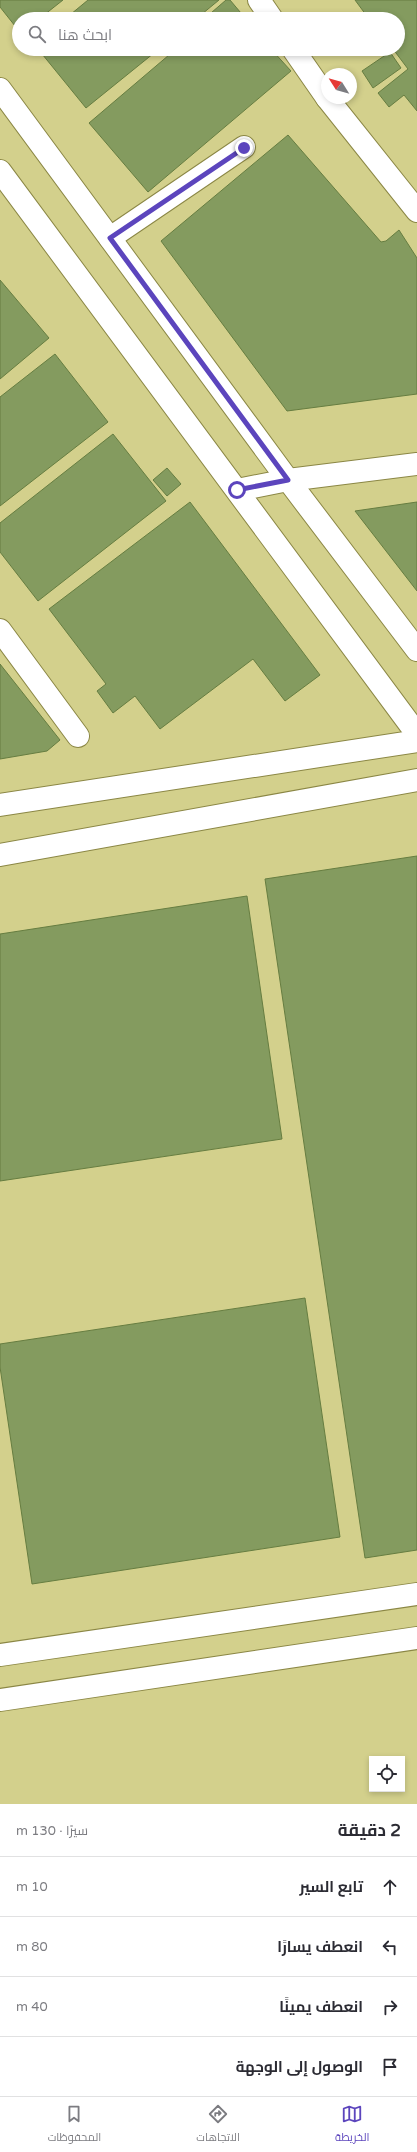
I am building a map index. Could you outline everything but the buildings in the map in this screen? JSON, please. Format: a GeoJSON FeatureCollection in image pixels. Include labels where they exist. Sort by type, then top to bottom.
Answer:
{"type":"FeatureCollection","features":[{"type":"Feature","properties":{"kind":"street"},"geometry":{"type":"LineString","coordinates":[[259,0],[267,12]]}},
{"type":"Feature","properties":{"kind":"street"},"geometry":{"type":"LineString","coordinates":[[298,56],[321,89]]}},
{"type":"Feature","properties":{"kind":"street"},"geometry":{"type":"LineString","coordinates":[[0,89],[288,480],[417,650]]}},
{"type":"Feature","properties":{"kind":"street"},"geometry":{"type":"LineString","coordinates":[[332,104],[417,211]]}},
{"type":"Feature","properties":{"kind":"street"},"geometry":{"type":"LineString","coordinates":[[110,238],[244,148]]}},
{"type":"Feature","properties":{"kind":"street"},"geometry":{"type":"LineString","coordinates":[[0,171],[417,734]]}},
{"type":"Feature","properties":{"kind":"street"},"geometry":{"type":"LineString","coordinates":[[237,490],[288,480],[417,464]]}},
{"type":"Feature","properties":{"kind":"street"},"geometry":{"type":"LineString","coordinates":[[0,630],[78,736]]}},
{"type":"Feature","properties":{"kind":"street"},"geometry":{"type":"LineString","coordinates":[[0,805],[417,741]]}},
{"type":"Feature","properties":{"kind":"street"},"geometry":{"type":"LineString","coordinates":[[0,855],[417,780]]}},
{"type":"Feature","properties":{"kind":"street"},"geometry":{"type":"LineString","coordinates":[[0,1655],[417,1594]]}},
{"type":"Feature","properties":{"kind":"street"},"geometry":{"type":"LineString","coordinates":[[0,1700],[417,1638]]}},
{"type":"Feature","properties":{"kind":"route"},"geometry":{"type":"LineString","coordinates":[[237,490],[288,480],[110,238],[244,148]]}}]}
